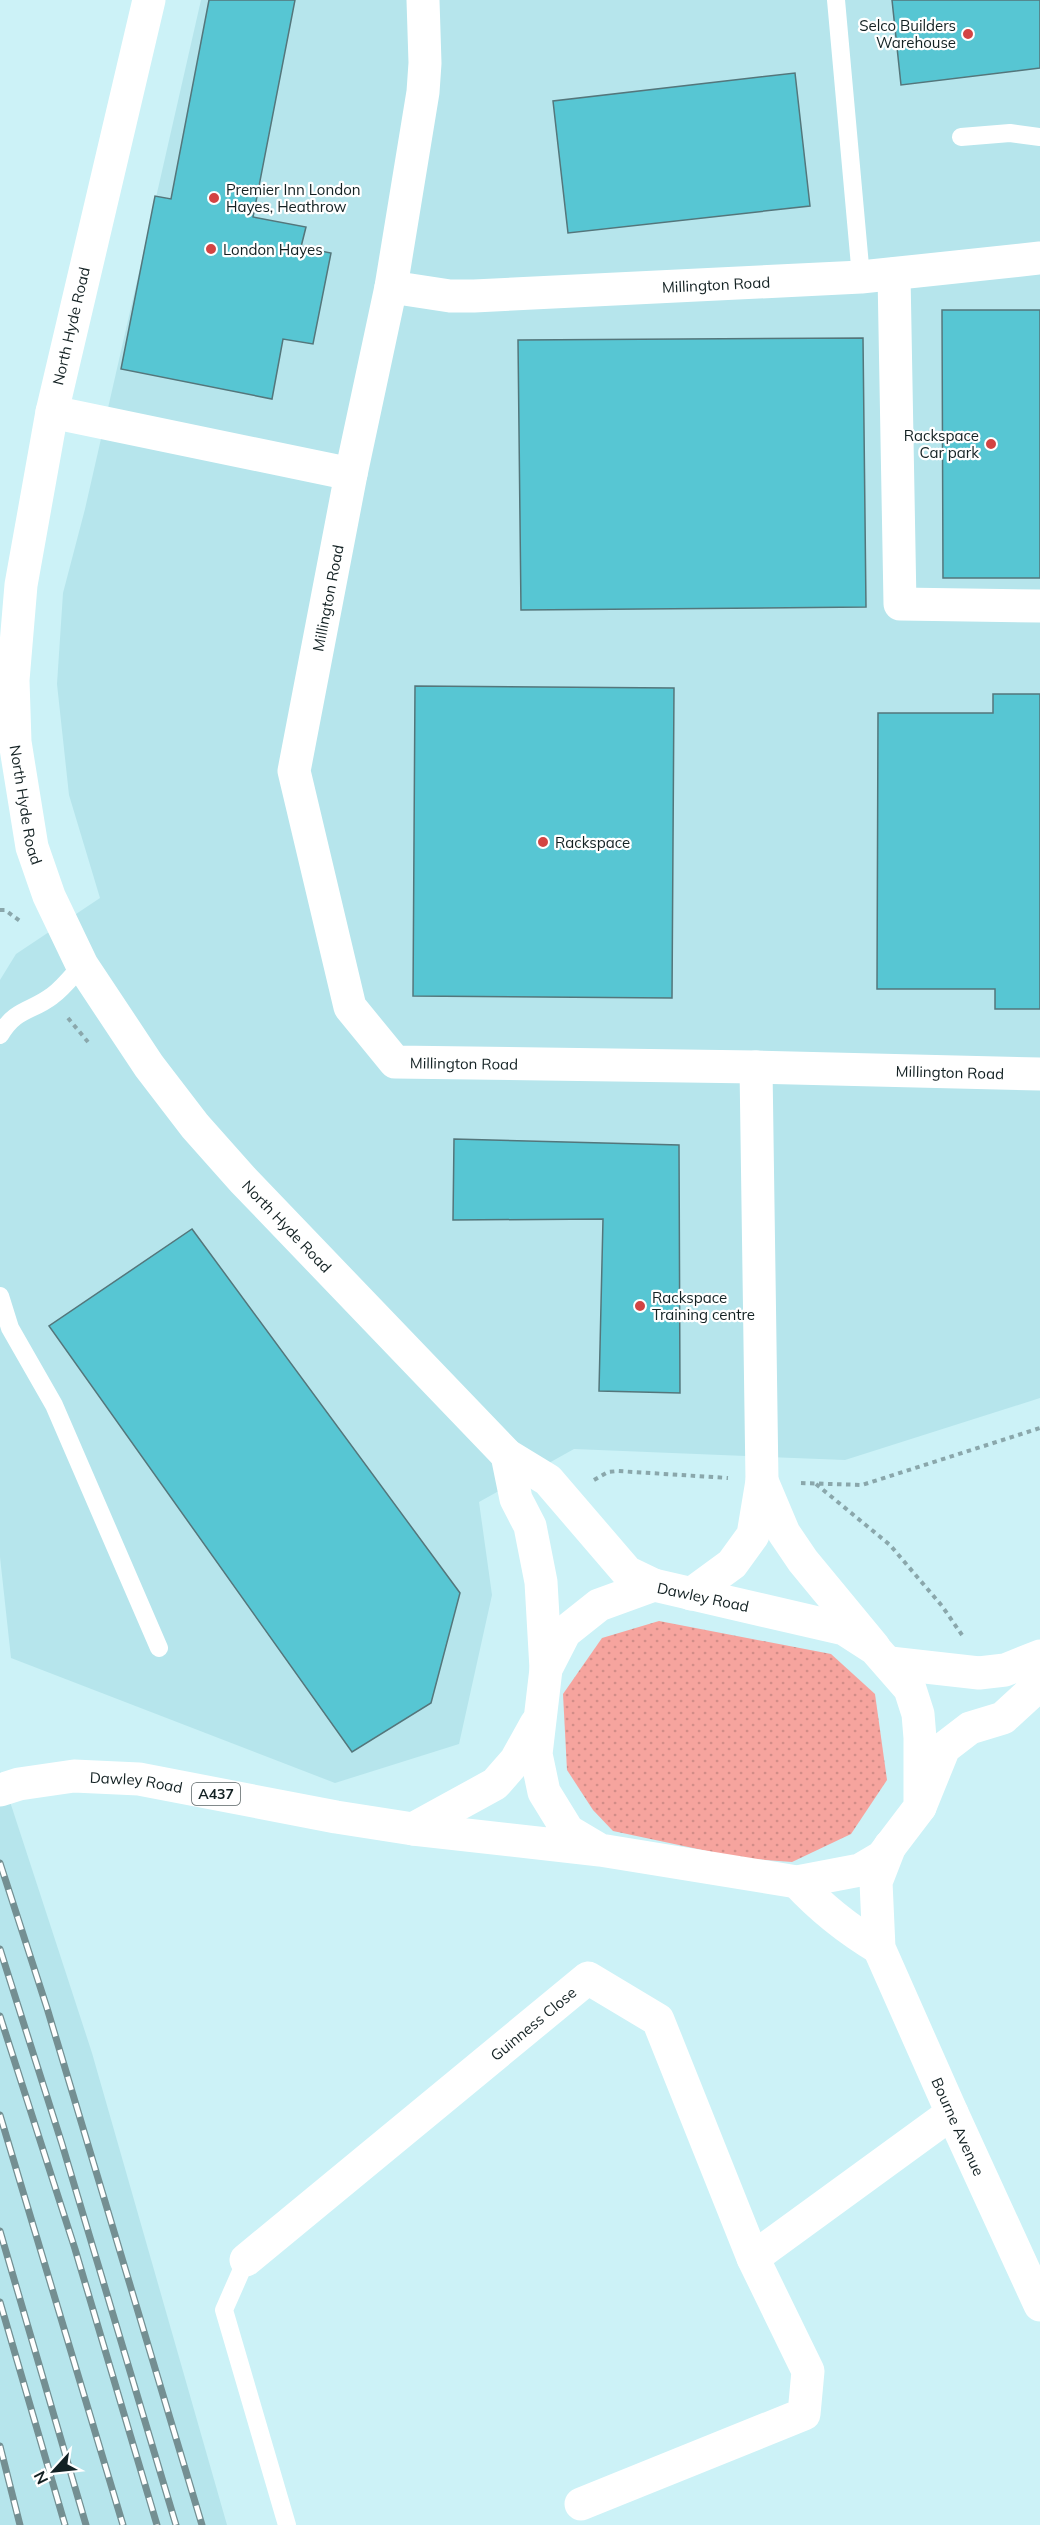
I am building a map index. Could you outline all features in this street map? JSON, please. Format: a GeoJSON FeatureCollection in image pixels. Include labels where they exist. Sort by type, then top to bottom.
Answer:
{"type":"FeatureCollection","features":[{"type":"Feature","properties":{"kind":"street","name":"North Hyde Road"},"geometry":{"type":"LineString","coordinates":[[149,0],[52,412],[21,585],[13,680],[15,742],[20,786],[32,847],[49,896],[82,965],[149,1066],[195,1126],[243,1180],[507,1455],[548,1479],[627,1572],[654,1585]]}},
{"type":"Feature","properties":{"kind":"street","name":"Millington Road"},"geometry":{"type":"LineString","coordinates":[[423,0],[425,63],[423,92],[391,288],[351,474],[294,771],[350,1007],[395,1062],[1040,1074]]}},
{"type":"Feature","properties":{"kind":"street","name":"Millington Road"},"geometry":{"type":"LineString","coordinates":[[391,288],[450,296],[474,296],[861,277],[1040,258]]}},
{"type":"Feature","properties":{"kind":"street"},"geometry":{"type":"LineString","coordinates":[[894,274],[900,604],[1040,606]]}},
{"type":"Feature","properties":{"kind":"street"},"geometry":{"type":"LineString","coordinates":[[52,412],[351,474]]}},
{"type":"Feature","properties":{"kind":"street"},"geometry":{"type":"LineString","coordinates":[[691,1594],[732,1564],[753,1535],[746,1479],[756,1067]]}},
{"type":"Feature","properties":{"kind":"street"},"geometry":{"type":"LineString","coordinates":[[507,1455],[516,1499],[530,1526],[541,1582],[546,1670]]}},
{"type":"Feature","properties":{"kind":"street"},"geometry":{"type":"LineString","coordinates":[[746,1479],[803,1561],[882,1656]]}},
{"type":"Feature","properties":{"kind":"street","name":"Dawley Road"},"geometry":{"type":"LineString","coordinates":[[600,1850],[568,1831],[544,1792],[536,1754],[546,1670],[565,1632],[599,1605],[654,1585],[844,1629],[882,1656],[910,1689],[918,1714],[920,1807]]}},
{"type":"Feature","properties":{"kind":"street","name":"Dawley Road"},"geometry":{"type":"LineString","coordinates":[[882,1656],[979,1673],[1005,1670],[1040,1656]]}},
{"type":"Feature","properties":{"kind":"street","name":"Dawley Road"},"geometry":{"type":"LineString","coordinates":[[9,1787],[74,1776],[139,1779],[336,1817],[413,1829],[600,1850],[797,1882],[860,1870],[882,1857],[920,1807],[944,1748],[970,1728],[1003,1718],[1040,1684]]}},
{"type":"Feature","properties":{"kind":"street","name":"Dawley Road"},"geometry":{"type":"LineString","coordinates":[[413,1829],[495,1784],[516,1760],[533,1732],[540,1712]]}},
{"type":"Feature","properties":{"kind":"street","name":"Bourne Avenue"},"geometry":{"type":"LineString","coordinates":[[890,1846],[876,1882],[879,1948],[1040,2305]]}},
{"type":"Feature","properties":{"kind":"street"},"geometry":{"type":"LineString","coordinates":[[797,1882],[815,1902],[833,1914],[855,1934],[879,1948]]}},
{"type":"Feature","properties":{"kind":"street","name":"Guinness Close"},"geometry":{"type":"LineString","coordinates":[[246,2260],[588,1978],[658,2020],[753,2258],[808,2371],[804,2414],[581,2504]]}},
{"type":"Feature","properties":{"kind":"street"},"geometry":{"type":"LineString","coordinates":[[753,2258],[952,2113]]}},
{"type":"Feature","properties":{"kind":"lane"},"geometry":{"type":"LineString","coordinates":[[836,0],[861,277]]}},
{"type":"Feature","properties":{"kind":"lane"},"geometry":{"type":"LineString","coordinates":[[961,137],[1010,133],[1040,136]]}},
{"type":"Feature","properties":{"kind":"lane"},"geometry":{"type":"LineString","coordinates":[[0,1035],[7,1023],[27,1008],[52,996],[82,965]]}},
{"type":"Feature","properties":{"kind":"lane"},"geometry":{"type":"LineString","coordinates":[[0,1296],[10,1328],[54,1405],[159,1648]]}},
{"type":"Feature","properties":{"kind":"lane"},"geometry":{"type":"LineString","coordinates":[[246,2260],[224,2310],[287,2525]]}},
{"type":"Feature","properties":{"kind":"path"},"geometry":{"type":"LineString","coordinates":[[963,1637],[942,1606],[890,1545],[815,1484],[862,1485],[1040,1428]]}},
{"type":"Feature","properties":{"kind":"path"},"geometry":{"type":"LineString","coordinates":[[590,1484],[608,1472],[618,1471],[746,1479]]}},
{"type":"Feature","properties":{"kind":"shaded area"},"geometry":{"type":"Polygon","coordinates":[[[201,0],[1040,0],[1040,1398],[845,1460],[574,1449],[479,1502],[492,1595],[459,1744],[335,1783],[11,1658],[0,1557],[0,980],[16,954],[100,898],[69,795],[57,684],[63,593],[85,509],[201,0]]]}},
{"type":"Feature","properties":{"kind":"shaded area"},"geometry":{"type":"Polygon","coordinates":[[[659,1621],[831,1654],[875,1694],[887,1780],[851,1834],[792,1862],[740,1858],[613,1831],[593,1810],[567,1770],[563,1694],[602,1638],[659,1621]]]}},
{"type":"Feature","properties":{"kind":"shaded area"},"geometry":{"type":"Polygon","coordinates":[[[0,1771],[92,2053],[227,2525],[0,2525],[0,1771]]]}},
{"type":"Feature","properties":{"kind":"building","name":"Premier Inn London Hayes, Heathrow"},"geometry":{"type":"Polygon","coordinates":[[[209,0],[295,0],[253,217],[306,227],[301,247],[331,253],[313,344],[283,339],[272,399],[121,369],[155,196],[171,199],[209,0]]]}},
{"type":"Feature","properties":{"kind":"building","name":"Selco Builders Warehouse"},"geometry":{"type":"Polygon","coordinates":[[[892,0],[1040,0],[1040,68],[901,85],[892,0]]]}},
{"type":"Feature","properties":{"kind":"building"},"geometry":{"type":"Polygon","coordinates":[[[795,73],[810,206],[568,233],[553,101],[795,73]]]}},
{"type":"Feature","properties":{"kind":"building","name":"Rackspace Car park"},"geometry":{"type":"Polygon","coordinates":[[[942,310],[1040,310],[1040,578],[943,578],[942,310]]]}},
{"type":"Feature","properties":{"kind":"building"},"geometry":{"type":"Polygon","coordinates":[[[863,338],[866,607],[521,610],[518,340],[863,338]]]}},
{"type":"Feature","properties":{"kind":"building","name":"Rackspace"},"geometry":{"type":"Polygon","coordinates":[[[415,686],[674,688],[672,998],[413,996],[415,686]]]}},
{"type":"Feature","properties":{"kind":"building"},"geometry":{"type":"Polygon","coordinates":[[[993,694],[1040,694],[1040,1009],[995,1009],[995,989],[877,989],[878,713],[993,713],[993,694]]]}},
{"type":"Feature","properties":{"kind":"building","name":"Rackspace Training centre"},"geometry":{"type":"Polygon","coordinates":[[[454,1139],[679,1145],[680,1393],[599,1391],[603,1219],[453,1220],[454,1139]]]}},
{"type":"Feature","properties":{"kind":"building"},"geometry":{"type":"Polygon","coordinates":[[[192,1229],[460,1593],[431,1703],[352,1752],[49,1326],[192,1229]]]}},
{"type":"Feature","properties":{"kind":"railway"},"geometry":{"type":"LineString","coordinates":[[0,1863],[47,2008],[202,2525]]}},
{"type":"Feature","properties":{"kind":"railway"},"geometry":{"type":"LineString","coordinates":[[0,1949],[62,2144],[176,2525]]}},
{"type":"Feature","properties":{"kind":"railway"},"geometry":{"type":"LineString","coordinates":[[0,2016],[75,2249],[157,2525]]}},
{"type":"Feature","properties":{"kind":"railway"},"geometry":{"type":"LineString","coordinates":[[0,2115],[123,2525]]}},
{"type":"Feature","properties":{"kind":"railway"},"geometry":{"type":"LineString","coordinates":[[0,2231],[86,2525]]}},
{"type":"Feature","properties":{"kind":"railway"},"geometry":{"type":"LineString","coordinates":[[0,2302],[65,2525]]}},
{"type":"Feature","properties":{"kind":"railway"},"geometry":{"type":"LineString","coordinates":[[0,2446],[20,2525]]}},
{"type":"Feature","properties":{"kind":"place","name":"Selco Builders Warehouse"},"geometry":{"type":"Point","coordinates":[968,34]}},
{"type":"Feature","properties":{"kind":"place","name":"Premier Inn London Hayes, Heathrow"},"geometry":{"type":"Point","coordinates":[214,198]}},
{"type":"Feature","properties":{"kind":"place","name":"London Hayes"},"geometry":{"type":"Point","coordinates":[211,249]}},
{"type":"Feature","properties":{"kind":"place","name":"Rackspace Car park"},"geometry":{"type":"Point","coordinates":[991,444]}},
{"type":"Feature","properties":{"kind":"place","name":"Rackspace"},"geometry":{"type":"Point","coordinates":[543,842]}},
{"type":"Feature","properties":{"kind":"place","name":"Rackspace Training centre"},"geometry":{"type":"Point","coordinates":[640,1306]}}]}
